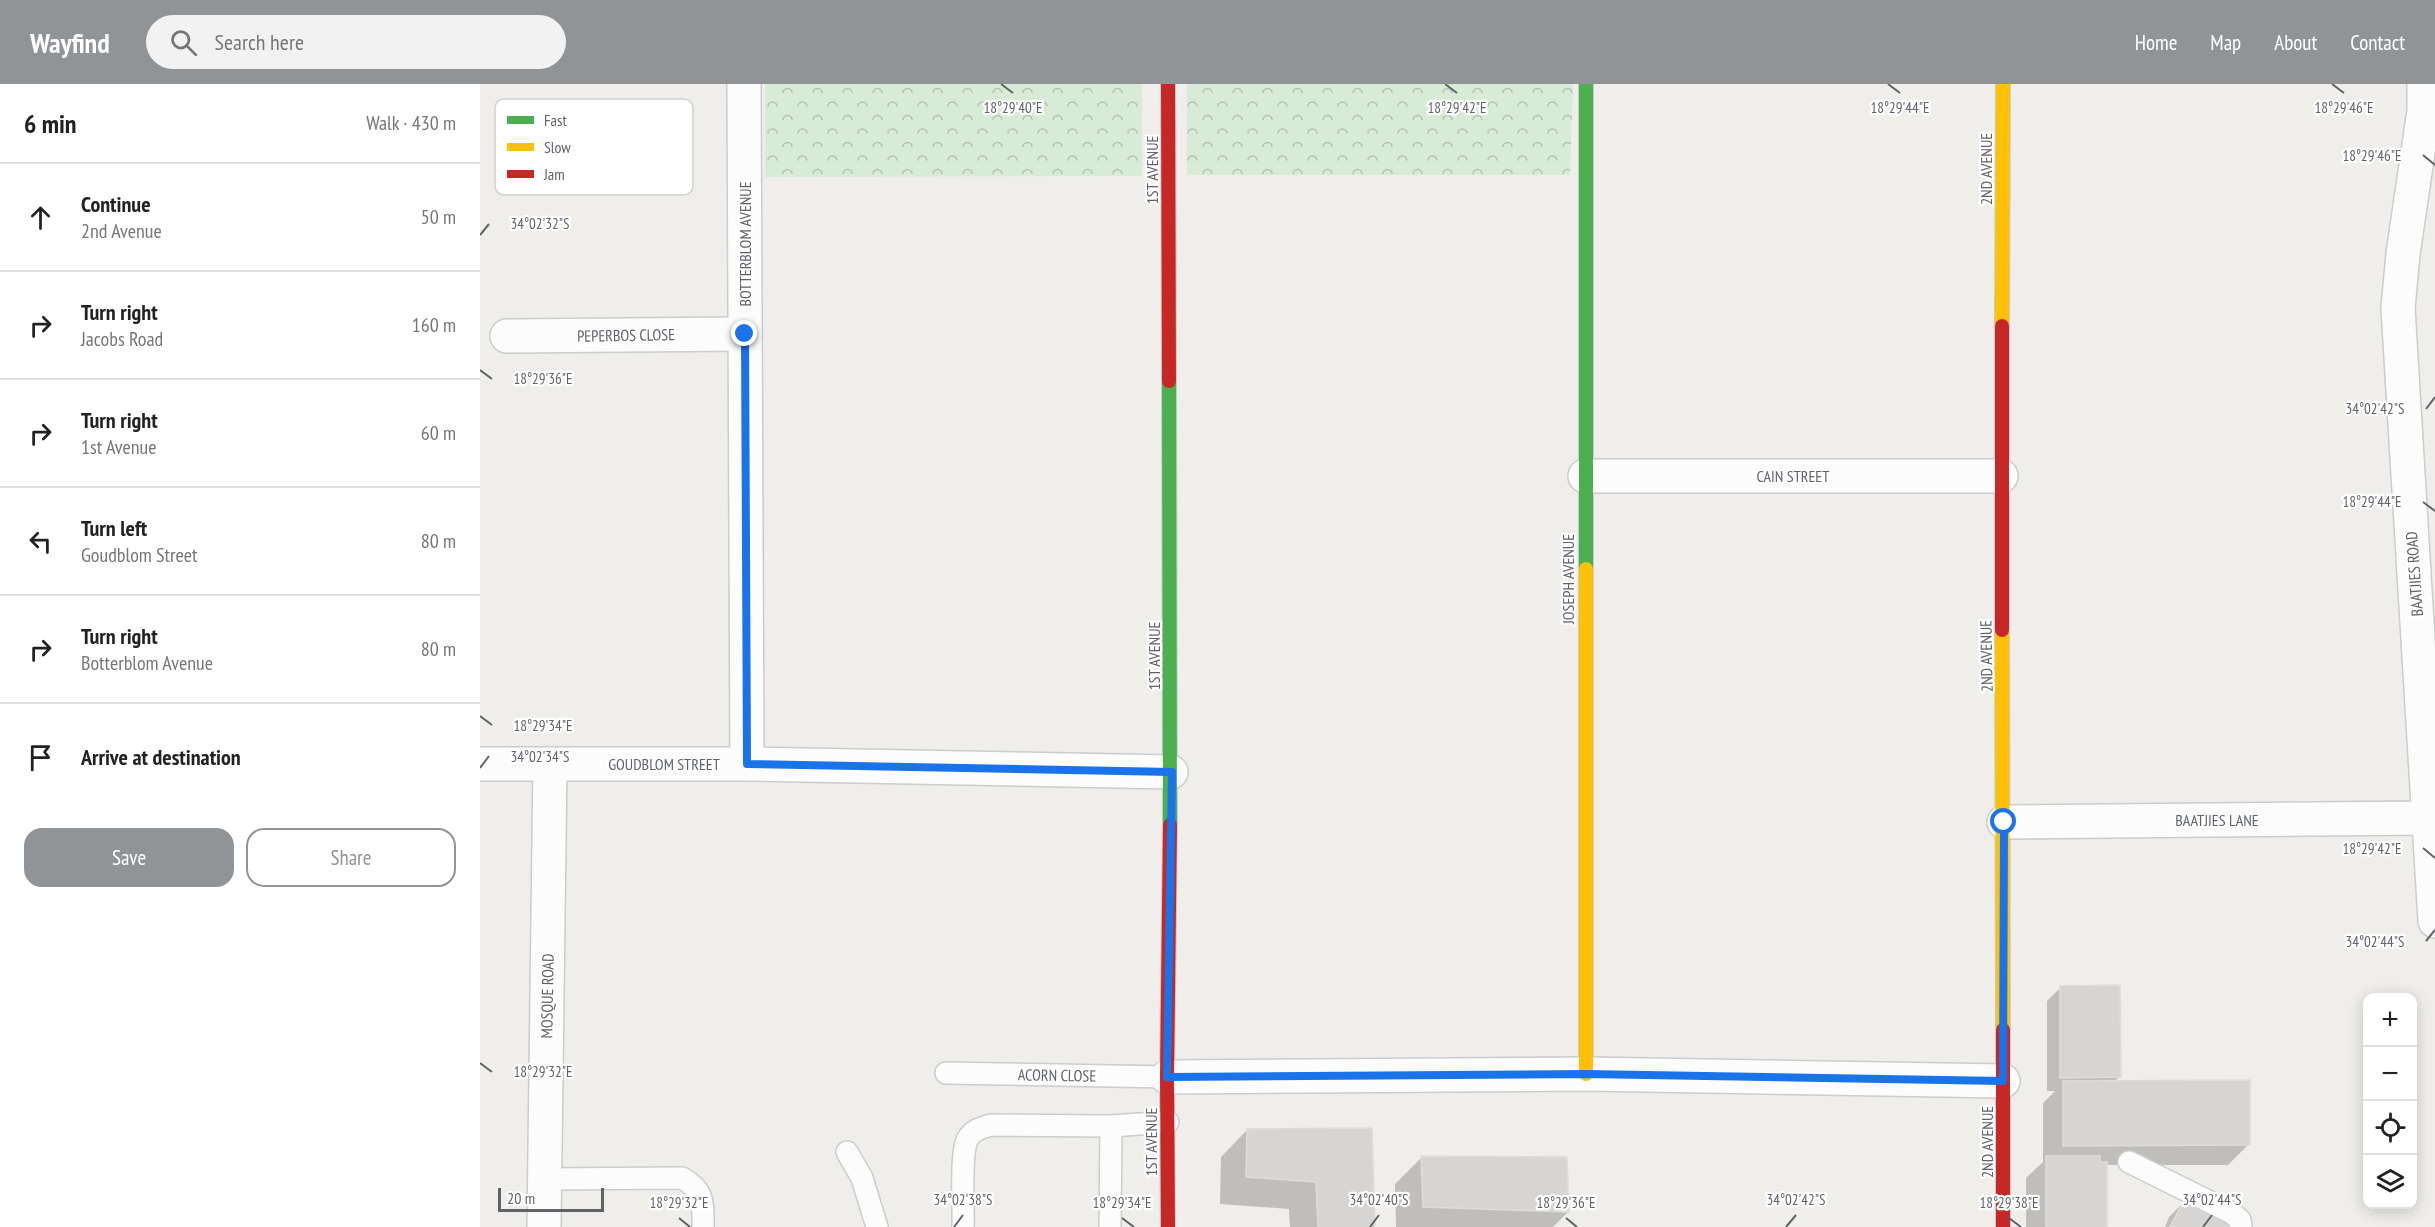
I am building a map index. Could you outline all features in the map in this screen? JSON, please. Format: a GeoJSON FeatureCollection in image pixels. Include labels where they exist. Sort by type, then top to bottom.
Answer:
{"type":"FeatureCollection","features":[{"type":"Feature","properties":{"kind":"street","name":"BOTTERBLOM AVENUE"},"geometry":{"type":"LineString","coordinates":[[744,84],[747,764]]}},
{"type":"Feature","properties":{"kind":"street","name":"1ST AVENUE"},"geometry":{"type":"LineString","coordinates":[[1168,84],[1172,772],[1167,1077],[1168,1227]]}},
{"type":"Feature","properties":{"kind":"street","name":"JOSEPH AVENUE"},"geometry":{"type":"LineString","coordinates":[[1586,84],[1586,1074]]}},
{"type":"Feature","properties":{"kind":"street","name":"2ND AVENUE"},"geometry":{"type":"LineString","coordinates":[[2003,84],[2001,476],[2004,822],[2003,1227]]}},
{"type":"Feature","properties":{"kind":"street","name":"BAATJIES ROAD"},"geometry":{"type":"LineString","coordinates":[[2424,84],[2424,111],[2403,254],[2398,308],[2435,921]]}},
{"type":"Feature","properties":{"kind":"street","name":"PEPERBOS CLOSE"},"geometry":{"type":"LineString","coordinates":[[507,336],[745,334]]}},
{"type":"Feature","properties":{"kind":"street","name":"CAIN STREET"},"geometry":{"type":"LineString","coordinates":[[1585,476],[2001,476]]}},
{"type":"Feature","properties":{"kind":"street","name":"GOUDBLOM STREET"},"geometry":{"type":"LineString","coordinates":[[480,764],[747,764],[1172,772]]}},
{"type":"Feature","properties":{"kind":"street","name":"MOSQUE ROAD"},"geometry":{"type":"LineString","coordinates":[[544,1227],[550,764]]}},
{"type":"Feature","properties":{"kind":"street","name":"BAATJIES LANE"},"geometry":{"type":"LineString","coordinates":[[2004,822],[2429,818]]}},
{"type":"Feature","properties":{"kind":"street"},"geometry":{"type":"LineString","coordinates":[[1167,1077],[1586,1074],[2003,1081]]}},
{"type":"Feature","properties":{"kind":"lane","name":"ACORN CLOSE"},"geometry":{"type":"LineString","coordinates":[[946,1073],[1167,1077]]}},
{"type":"Feature","properties":{"kind":"lane"},"geometry":{"type":"LineString","coordinates":[[963,1227],[964,1152],[968,1138],[978,1129],[991,1125],[1111,1126],[1168,1122]]}},
{"type":"Feature","properties":{"kind":"lane"},"geometry":{"type":"LineString","coordinates":[[1110,1227],[1111,1126]]}},
{"type":"Feature","properties":{"kind":"lane"},"geometry":{"type":"LineString","coordinates":[[847,1152],[862,1178],[877,1227]]}},
{"type":"Feature","properties":{"kind":"lane"},"geometry":{"type":"LineString","coordinates":[[2129,1162],[2232,1213],[2240,1220],[2241,1227]]}},
{"type":"Feature","properties":{"kind":"lane"},"geometry":{"type":"LineString","coordinates":[[543,1179],[682,1178],[699,1191],[703,1201],[703,1227]]}},
{"type":"Feature","properties":{"kind":"green space"},"geometry":{"type":"Polygon","coordinates":[[[765,84],[1142,84],[1142,176],[765,177],[765,84]]]}},
{"type":"Feature","properties":{"kind":"green space"},"geometry":{"type":"Polygon","coordinates":[[[1187,84],[1573,84],[1570,175],[1187,175],[1187,84]]]}},
{"type":"Feature","properties":{"kind":"building"},"geometry":{"type":"Polygon","coordinates":[[[2120,985],[2121,1077],[2060,1078],[2060,986],[2120,985]]]}},
{"type":"Feature","properties":{"kind":"building"},"geometry":{"type":"Polygon","coordinates":[[[2250,1080],[2250,1145],[2063,1146],[2063,1081],[2250,1080]]]}},
{"type":"Feature","properties":{"kind":"building"},"geometry":{"type":"Polygon","coordinates":[[[1372,1128],[1375,1227],[1318,1227],[1316,1182],[1246,1177],[1247,1129],[1372,1128]]]}},
{"type":"Feature","properties":{"kind":"building"},"geometry":{"type":"Polygon","coordinates":[[[1421,1156],[1567,1157],[1569,1212],[1423,1207],[1421,1156]]]}},
{"type":"Feature","properties":{"kind":"building"},"geometry":{"type":"Polygon","coordinates":[[[2046,1156],[2100,1156],[2100,1162],[2107,1162],[2107,1227],[2046,1227],[2046,1156]]]}},
{"type":"Feature","properties":{"kind":"building"},"geometry":{"type":"Polygon","coordinates":[[[2183,1202],[2233,1226],[2170,1227],[2183,1202]]]}},
{"type":"Feature","properties":{"kind":"traffic: fast"},"geometry":{"type":"LineString","coordinates":[[1586,84],[1586,569]]}},
{"type":"Feature","properties":{"kind":"traffic: fast"},"geometry":{"type":"LineString","coordinates":[[1169,381],[1170,825]]}},
{"type":"Feature","properties":{"kind":"traffic: slow"},"geometry":{"type":"LineString","coordinates":[[2002,326],[2003,84]]}},
{"type":"Feature","properties":{"kind":"traffic: slow"},"geometry":{"type":"LineString","coordinates":[[1586,569],[1586,1074]]}},
{"type":"Feature","properties":{"kind":"traffic: slow"},"geometry":{"type":"LineString","coordinates":[[2002,630],[2003,1030]]}},
{"type":"Feature","properties":{"kind":"traffic: jam"},"geometry":{"type":"LineString","coordinates":[[1168,84],[1169,381]]}},
{"type":"Feature","properties":{"kind":"traffic: jam"},"geometry":{"type":"LineString","coordinates":[[2002,326],[2002,630]]}},
{"type":"Feature","properties":{"kind":"traffic: jam"},"geometry":{"type":"LineString","coordinates":[[1168,1227],[1170,825]]}},
{"type":"Feature","properties":{"kind":"traffic: jam"},"geometry":{"type":"LineString","coordinates":[[2003,1030],[2003,1227]]}},
{"type":"Feature","properties":{"kind":"route"},"geometry":{"type":"LineString","coordinates":[[745,334],[747,764],[1172,772],[1167,1077],[1586,1074],[2003,1081],[2004,822]]}}]}
